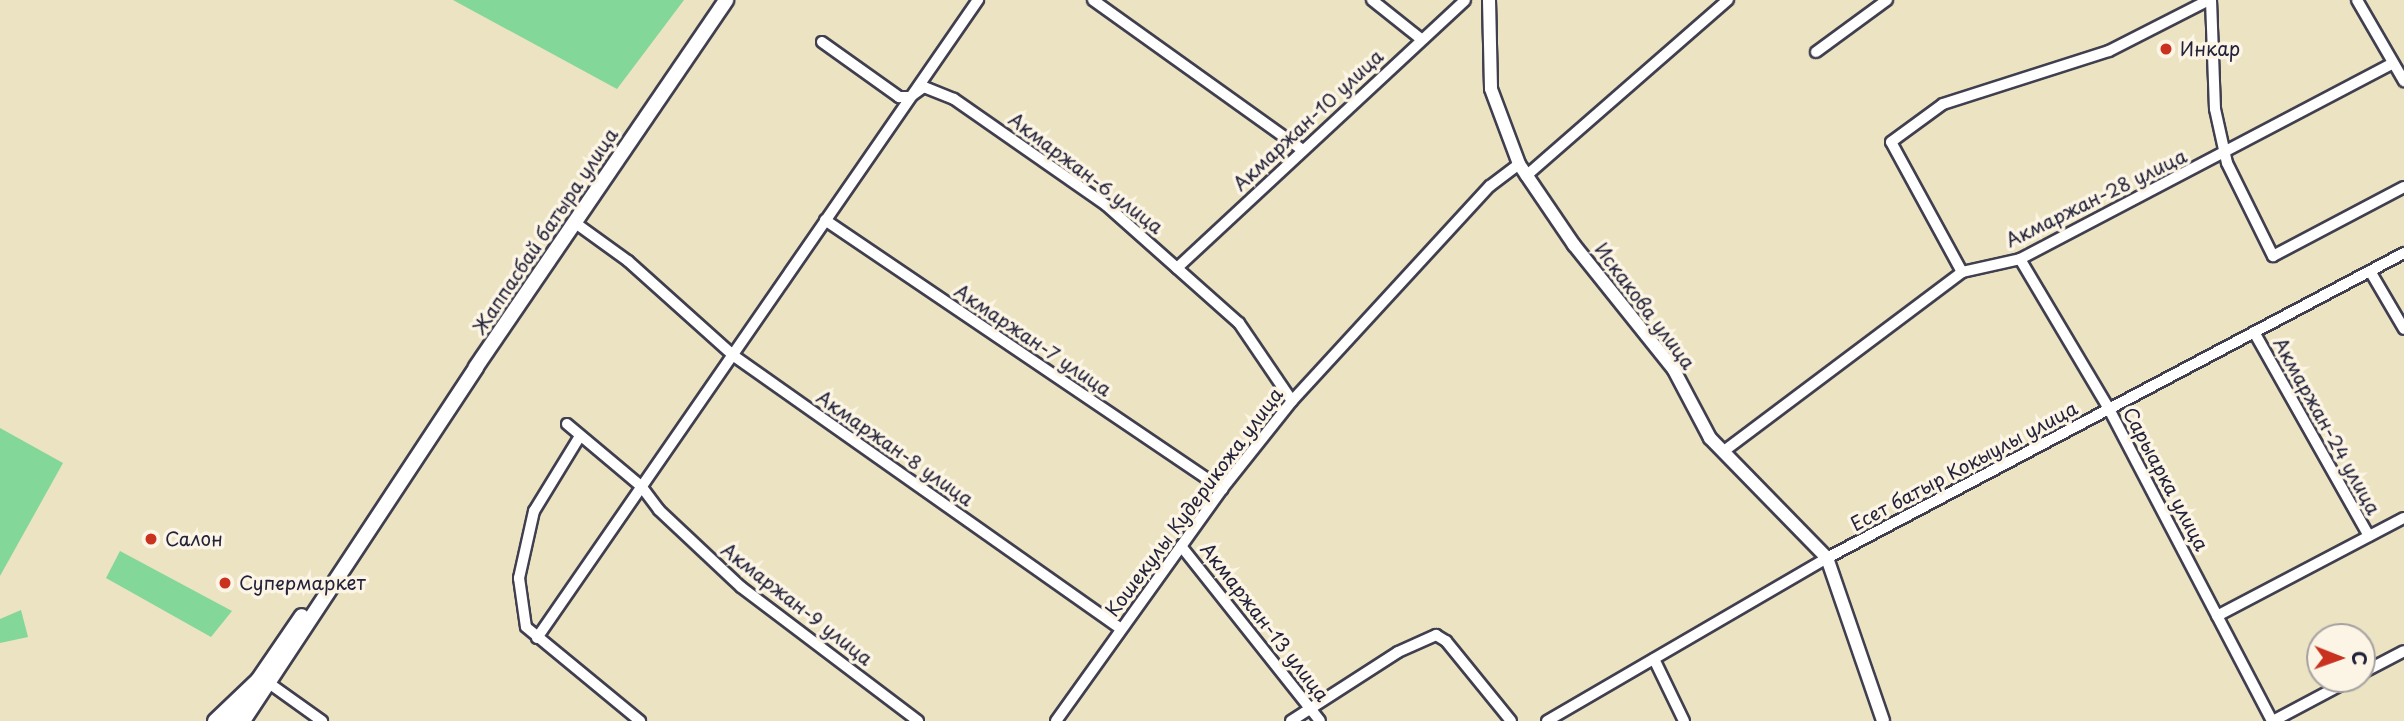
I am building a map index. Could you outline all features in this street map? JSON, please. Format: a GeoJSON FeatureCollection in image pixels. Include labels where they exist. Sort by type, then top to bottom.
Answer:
{"type":"FeatureCollection","features":[{"type":"Feature","properties":{"kind":"main road","name":"Жаппасбай батыра улица"},"geometry":{"type":"LineString","coordinates":[[262,680],[398,485],[726,0]]}},
{"type":"Feature","properties":{"kind":"main road"},"geometry":{"type":"LineString","coordinates":[[215,721],[262,680]]}},
{"type":"Feature","properties":{"kind":"main road"},"geometry":{"type":"LineString","coordinates":[[230,721],[262,680]]}},
{"type":"Feature","properties":{"kind":"main road"},"geometry":{"type":"LineString","coordinates":[[243,721],[262,680]]}},
{"type":"Feature","properties":{"kind":"street"},"geometry":{"type":"LineString","coordinates":[[537,638],[978,0]]}},
{"type":"Feature","properties":{"kind":"street"},"geometry":{"type":"LineString","coordinates":[[1093,0],[1301,149]]}},
{"type":"Feature","properties":{"kind":"street"},"geometry":{"type":"LineString","coordinates":[[1372,0],[1421,39]]}},
{"type":"Feature","properties":{"kind":"street","name":"Акмаржан-10 улица"},"geometry":{"type":"LineString","coordinates":[[1177,268],[1301,149],[1465,0]]}},
{"type":"Feature","properties":{"kind":"street","name":"Искакова улица"},"geometry":{"type":"LineString","coordinates":[[1489,0],[1491,89],[1519,164],[1674,370],[1710,438],[1827,558],[1883,721]]}},
{"type":"Feature","properties":{"kind":"street"},"geometry":{"type":"LineString","coordinates":[[1526,176],[1728,0]]}},
{"type":"Feature","properties":{"kind":"street"},"geometry":{"type":"LineString","coordinates":[[1816,52],[1887,0]]}},
{"type":"Feature","properties":{"kind":"street"},"geometry":{"type":"LineString","coordinates":[[1962,272],[1891,142],[1943,104],[2109,51],[2210,0],[2215,109],[2225,153],[2273,256],[2404,187]]}},
{"type":"Feature","properties":{"kind":"street"},"geometry":{"type":"LineString","coordinates":[[2357,0],[2404,81]]}},
{"type":"Feature","properties":{"kind":"street"},"geometry":{"type":"LineString","coordinates":[[822,41],[899,97],[910,97]]}},
{"type":"Feature","properties":{"kind":"street","name":"Акмаржан-28 улица"},"geometry":{"type":"LineString","coordinates":[[1724,451],[1962,272],[2020,259],[2393,63]]}},
{"type":"Feature","properties":{"kind":"street","name":"Акмаржан-6 улица"},"geometry":{"type":"LineString","coordinates":[[910,97],[924,87],[954,99],[1106,205],[1239,323],[1292,401]]}},
{"type":"Feature","properties":{"kind":"street","name":"Кошекулы Кудерикожа улица"},"geometry":{"type":"LineString","coordinates":[[1056,721],[1222,489],[1292,401],[1490,186],[1519,164]]}},
{"type":"Feature","properties":{"kind":"street","name":"Акмаржан-7 улица"},"geometry":{"type":"LineString","coordinates":[[825,220],[1222,489]]}},
{"type":"Feature","properties":{"kind":"street","name":"Акмаржан-8 улица"},"geometry":{"type":"LineString","coordinates":[[574,222],[658,286],[734,356],[1120,628]]}},
{"type":"Feature","properties":{"kind":"street","name":"Есет батыр Кокыулы улица"},"geometry":{"type":"LineString","coordinates":[[1547,721],[1827,558],[2404,253]]}},
{"type":"Feature","properties":{"kind":"street","name":"Сарыарка улица"},"geometry":{"type":"LineString","coordinates":[[2020,259],[2109,409],[2272,721]]}},
{"type":"Feature","properties":{"kind":"street"},"geometry":{"type":"LineString","coordinates":[[2370,271],[2404,329]]}},
{"type":"Feature","properties":{"kind":"street","name":"Акмаржан-24 улица"},"geometry":{"type":"LineString","coordinates":[[2254,332],[2369,536]]}},
{"type":"Feature","properties":{"kind":"street","name":"Акмаржан-9 улица"},"geometry":{"type":"LineString","coordinates":[[566,424],[641,486],[659,510],[741,587],[918,721]]}},
{"type":"Feature","properties":{"kind":"street"},"geometry":{"type":"LineString","coordinates":[[580,436],[534,511],[519,578],[526,627],[640,721]]}},
{"type":"Feature","properties":{"kind":"street"},"geometry":{"type":"LineString","coordinates":[[2217,616],[2404,518]]}},
{"type":"Feature","properties":{"kind":"street","name":"Акмаржан-13 улица"},"geometry":{"type":"LineString","coordinates":[[1181,546],[1320,721]]}},
{"type":"Feature","properties":{"kind":"street"},"geometry":{"type":"LineString","coordinates":[[1291,721],[1310,706],[1398,652],[1436,635],[1467,665],[1511,721]]}},
{"type":"Feature","properties":{"kind":"street"},"geometry":{"type":"LineString","coordinates":[[2376,666],[2404,651]]}},
{"type":"Feature","properties":{"kind":"street"},"geometry":{"type":"LineString","coordinates":[[1654,659],[1684,721]]}},
{"type":"Feature","properties":{"kind":"street"},"geometry":{"type":"LineString","coordinates":[[262,680],[322,721]]}},
{"type":"Feature","properties":{"kind":"street"},"geometry":{"type":"LineString","coordinates":[[2272,721],[2325,693]]}},
{"type":"Feature","properties":{"kind":"green space"},"geometry":{"type":"Polygon","coordinates":[[[453,0],[684,0],[617,89],[453,0]]]}},
{"type":"Feature","properties":{"kind":"green space"},"geometry":{"type":"Polygon","coordinates":[[[0,428],[63,463],[0,576],[0,428]]]}},
{"type":"Feature","properties":{"kind":"green space"},"geometry":{"type":"Polygon","coordinates":[[[120,551],[232,611],[211,637],[106,578],[120,551]]]}},
{"type":"Feature","properties":{"kind":"green space"},"geometry":{"type":"Polygon","coordinates":[[[21,610],[28,637],[0,643],[0,619],[21,610]]]}},
{"type":"Feature","properties":{"kind":"place","name":"Инкар"},"geometry":{"type":"Point","coordinates":[2166,49]}},
{"type":"Feature","properties":{"kind":"place","name":"Салон"},"geometry":{"type":"Point","coordinates":[151,539]}},
{"type":"Feature","properties":{"kind":"place","name":"Супермаркет"},"geometry":{"type":"Point","coordinates":[225,583]}}]}
